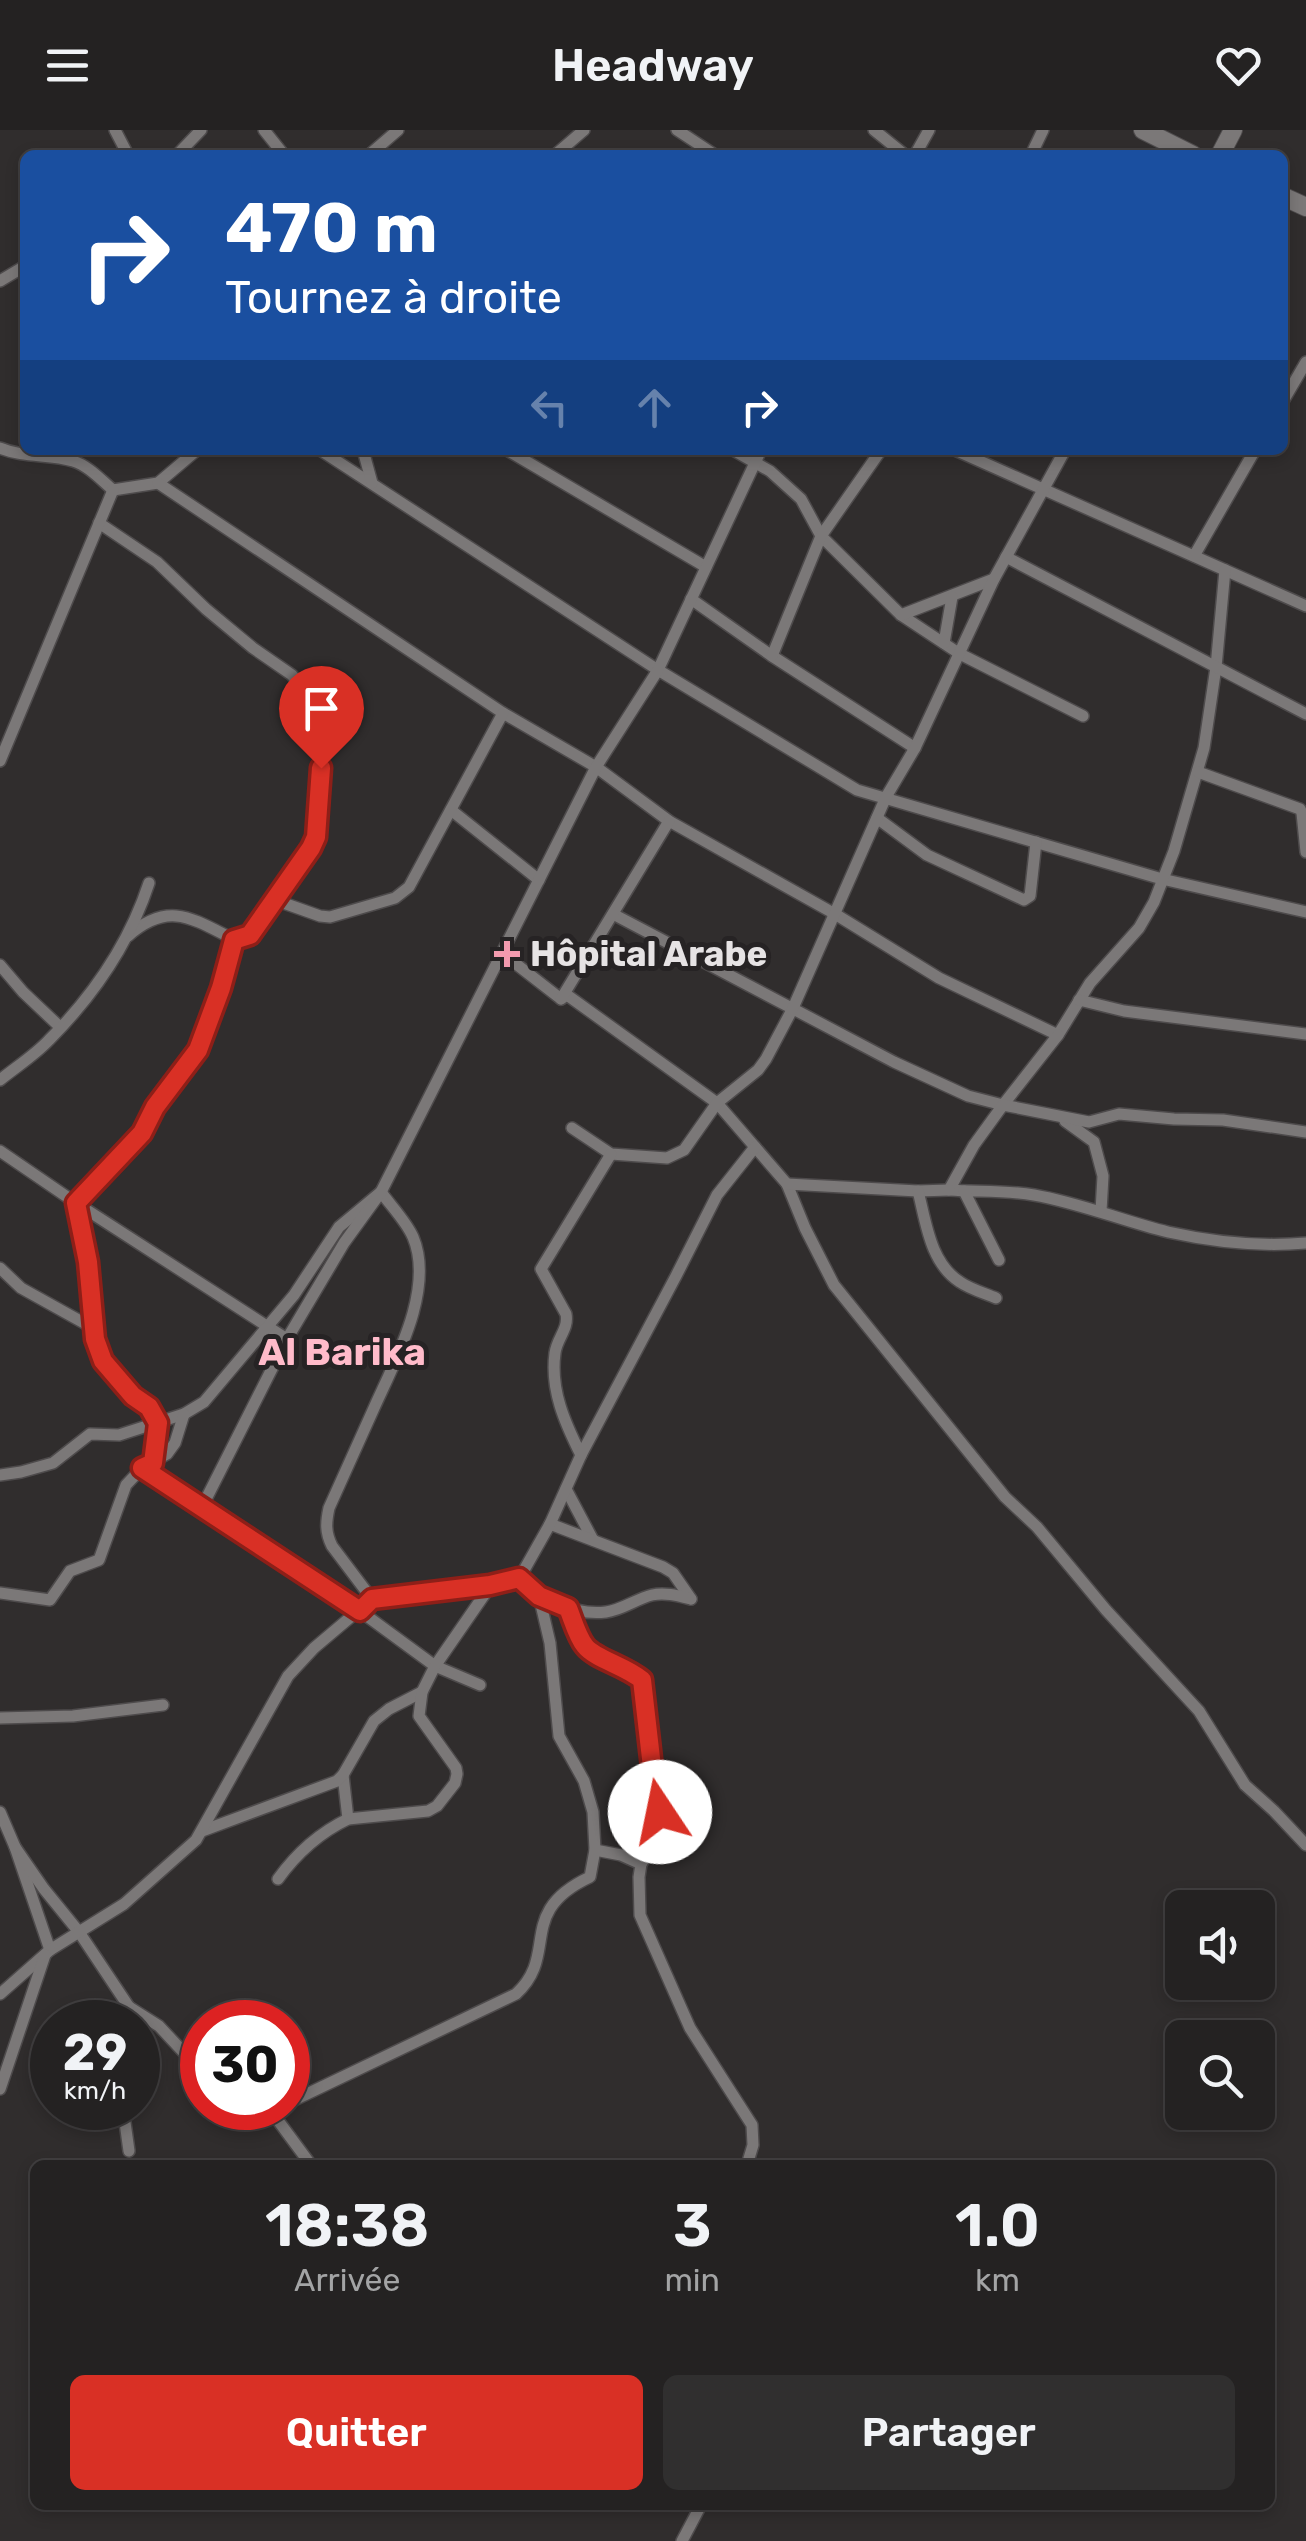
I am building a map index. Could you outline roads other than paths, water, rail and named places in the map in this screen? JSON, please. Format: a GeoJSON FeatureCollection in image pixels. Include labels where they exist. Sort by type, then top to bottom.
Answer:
{"type":"FeatureCollection","features":[{"type":"Feature","properties":{"kind":"street"},"geometry":{"type":"LineString","coordinates":[[182,150],[201,130]]}},
{"type":"Feature","properties":{"kind":"street"},"geometry":{"type":"LineString","coordinates":[[264,130],[280,150]]}},
{"type":"Feature","properties":{"kind":"street"},"geometry":{"type":"LineString","coordinates":[[374,150],[398,130]]}},
{"type":"Feature","properties":{"kind":"street"},"geometry":{"type":"LineString","coordinates":[[562,150],[584,130]]}},
{"type":"Feature","properties":{"kind":"street"},"geometry":{"type":"LineString","coordinates":[[677,130],[708,150]]}},
{"type":"Feature","properties":{"kind":"street"},"geometry":{"type":"LineString","coordinates":[[874,130],[899,150]]}},
{"type":"Feature","properties":{"kind":"street"},"geometry":{"type":"LineString","coordinates":[[1143,130],[1183,150]]}},
{"type":"Feature","properties":{"kind":"street"},"geometry":{"type":"LineString","coordinates":[[1288,393],[1306,362]]}},
{"type":"Feature","properties":{"kind":"street"},"geometry":{"type":"LineString","coordinates":[[22,455],[75,462],[113,490],[158,483],[191,455]]}},
{"type":"Feature","properties":{"kind":"street"},"geometry":{"type":"LineString","coordinates":[[328,455],[658,670],[841,783],[1162,879],[1306,912]]}},
{"type":"Feature","properties":{"kind":"street"},"geometry":{"type":"LineString","coordinates":[[354,471],[361,455]]}},
{"type":"Feature","properties":{"kind":"street"},"geometry":{"type":"LineString","coordinates":[[364,455],[372,482]]}},
{"type":"Feature","properties":{"kind":"street"},"geometry":{"type":"LineString","coordinates":[[515,455],[706,567]]}},
{"type":"Feature","properties":{"kind":"street"},"geometry":{"type":"LineString","coordinates":[[202,1507],[287,1339],[344,1243],[381,1192],[596,766],[658,670],[758,455],[802,499],[820,536],[900,615],[960,654],[1084,716]]}},
{"type":"Feature","properties":{"kind":"street"},"geometry":{"type":"LineString","coordinates":[[772,656],[820,536],[878,455]]}},
{"type":"Feature","properties":{"kind":"street"},"geometry":{"type":"LineString","coordinates":[[966,455],[1306,606]]}},
{"type":"Feature","properties":{"kind":"street"},"geometry":{"type":"LineString","coordinates":[[572,1128],[611,1154],[667,1158],[684,1150],[717,1104],[758,1070],[793,1008],[886,797],[914,748],[994,579],[1063,455]]}},
{"type":"Feature","properties":{"kind":"street"},"geometry":{"type":"LineString","coordinates":[[1194,556],[1252,455]]}},
{"type":"Feature","properties":{"kind":"street"},"geometry":{"type":"LineString","coordinates":[[158,483],[504,713],[596,766],[669,821],[835,914],[939,978],[1058,1034]]}},
{"type":"Feature","properties":{"kind":"street"},"geometry":{"type":"LineString","coordinates":[[0,760],[113,490]]}},
{"type":"Feature","properties":{"kind":"street"},"geometry":{"type":"LineString","coordinates":[[806,506],[835,514]]}},
{"type":"Feature","properties":{"kind":"street"},"geometry":{"type":"LineString","coordinates":[[99,523],[157,562],[206,609],[292,675],[319,712],[324,734],[316,837],[250,935],[234,940],[183,917],[166,914],[128,936]]}},
{"type":"Feature","properties":{"kind":"street"},"geometry":{"type":"LineString","coordinates":[[1006,556],[1306,714]]}},
{"type":"Feature","properties":{"kind":"street"},"geometry":{"type":"LineString","coordinates":[[949,1190],[974,1144],[1058,1034],[1090,983],[1139,928],[1154,902],[1198,772],[1216,667],[1225,570]]}},
{"type":"Feature","properties":{"kind":"street"},"geometry":{"type":"LineString","coordinates":[[900,615],[994,579]]}},
{"type":"Feature","properties":{"kind":"street"},"geometry":{"type":"LineString","coordinates":[[944,643],[952,596]]}},
{"type":"Feature","properties":{"kind":"street"},"geometry":{"type":"LineString","coordinates":[[691,600],[914,748]]}},
{"type":"Feature","properties":{"kind":"street"},"geometry":{"type":"LineString","coordinates":[[274,900],[330,917],[395,898],[408,887],[504,713]]}},
{"type":"Feature","properties":{"kind":"street"},"geometry":{"type":"LineString","coordinates":[[1198,772],[1300,809],[1306,852]]}},
{"type":"Feature","properties":{"kind":"street"},"geometry":{"type":"LineString","coordinates":[[450,810],[539,880]]}},
{"type":"Feature","properties":{"kind":"street"},"geometry":{"type":"LineString","coordinates":[[877,818],[926,855],[1024,900],[1030,896],[1036,842]]}},
{"type":"Feature","properties":{"kind":"street"},"geometry":{"type":"LineString","coordinates":[[562,999],[669,821]]}},
{"type":"Feature","properties":{"kind":"street"},"geometry":{"type":"LineString","coordinates":[[0,1080],[47,1042],[86,1002],[128,936],[149,883]]}},
{"type":"Feature","properties":{"kind":"street"},"geometry":{"type":"LineString","coordinates":[[613,914],[968,1096],[1089,1122],[1119,1114],[1223,1120],[1306,1132]]}},
{"type":"Feature","properties":{"kind":"street"},"geometry":{"type":"LineString","coordinates":[[76,1203],[142,1133],[155,1107],[198,1050],[234,940]]}},
{"type":"Feature","properties":{"kind":"street"},"geometry":{"type":"LineString","coordinates":[[502,952],[562,999]]}},
{"type":"Feature","properties":{"kind":"street"},"geometry":{"type":"LineString","coordinates":[[0,965],[60,1027]]}},
{"type":"Feature","properties":{"kind":"street"},"geometry":{"type":"LineString","coordinates":[[562,999],[567,995],[717,1104],[756,1147],[787,1184],[834,1285],[1006,1497],[1199,1711],[1245,1785],[1306,1845]]}},
{"type":"Feature","properties":{"kind":"street"},"geometry":{"type":"LineString","coordinates":[[1079,1000],[1109,1008],[1306,1034]]}},
{"type":"Feature","properties":{"kind":"street"},"geometry":{"type":"LineString","coordinates":[[1058,1116],[1094,1142],[1103,1176],[1101,1211]]}},
{"type":"Feature","properties":{"kind":"street"},"geometry":{"type":"LineString","coordinates":[[0,1994],[48,1953],[124,1904],[190,1846],[288,1676],[314,1648],[372,1599],[519,1578],[717,1195],[756,1147]]}},
{"type":"Feature","properties":{"kind":"street"},"geometry":{"type":"LineString","coordinates":[[0,1151],[287,1339]]}},
{"type":"Feature","properties":{"kind":"street"},"geometry":{"type":"LineString","coordinates":[[580,1455],[554,1382],[557,1344],[568,1322],[541,1269],[611,1154]]}},
{"type":"Feature","properties":{"kind":"street"},"geometry":{"type":"LineString","coordinates":[[787,1184],[1032,1194],[1168,1232],[1255,1244],[1306,1243]]}},
{"type":"Feature","properties":{"kind":"street"},"geometry":{"type":"LineString","coordinates":[[918,1191],[931,1244],[948,1273],[962,1284],[996,1298]]}},
{"type":"Feature","properties":{"kind":"street"},"geometry":{"type":"LineString","coordinates":[[964,1191],[999,1260]]}},
{"type":"Feature","properties":{"kind":"street"},"geometry":{"type":"LineString","coordinates":[[0,1474],[53,1463],[90,1434],[119,1434],[184,1414],[204,1402],[294,1295],[339,1227],[381,1192]]}},
{"type":"Feature","properties":{"kind":"street"},"geometry":{"type":"LineString","coordinates":[[372,1599],[332,1546],[326,1522],[398,1354],[417,1290],[418,1257],[413,1236],[381,1192]]}},
{"type":"Feature","properties":{"kind":"street"},"geometry":{"type":"LineString","coordinates":[[76,1203],[88,1262],[93,1328],[103,1361],[133,1396],[149,1407],[158,1423],[148,1466]]}},
{"type":"Feature","properties":{"kind":"street"},"geometry":{"type":"LineString","coordinates":[[0,1268],[22,1288],[93,1328]]}},
{"type":"Feature","properties":{"kind":"street"},"geometry":{"type":"LineString","coordinates":[[0,1593],[50,1600],[70,1571],[100,1560],[126,1485],[167,1454],[175,1443],[184,1414]]}},
{"type":"Feature","properties":{"kind":"street"},"geometry":{"type":"LineString","coordinates":[[148,1466],[435,1666],[480,1685]]}},
{"type":"Feature","properties":{"kind":"street"},"geometry":{"type":"LineString","coordinates":[[566,1489],[593,1540]]}},
{"type":"Feature","properties":{"kind":"street"},"geometry":{"type":"LineString","coordinates":[[519,1578],[539,1596],[568,1608],[607,1612],[652,1595],[672,1594],[691,1599],[663,1567],[550,1524]]}},
{"type":"Feature","properties":{"kind":"street"},"geometry":{"type":"LineString","coordinates":[[278,1879],[304,1850],[348,1819],[428,1810],[437,1806],[455,1783],[456,1768],[420,1716],[422,1692],[490,1585]]}},
{"type":"Feature","properties":{"kind":"street"},"geometry":{"type":"LineString","coordinates":[[310,2093],[516,1994],[530,1980],[548,1909],[571,1886],[590,1877],[595,1850],[593,1812],[584,1782],[559,1736],[550,1643],[539,1596]]}},
{"type":"Feature","properties":{"kind":"street"},"geometry":{"type":"LineString","coordinates":[[568,1608],[584,1646],[642,1680],[660,1812],[659,1836],[642,1864],[639,1877],[640,1915],[690,2028],[752,2124],[748,2160]]}},
{"type":"Feature","properties":{"kind":"street"},"geometry":{"type":"LineString","coordinates":[[348,1819],[344,1776],[374,1721],[422,1692]]}},
{"type":"Feature","properties":{"kind":"street"},"geometry":{"type":"LineString","coordinates":[[0,1718],[74,1716],[164,1706]]}},
{"type":"Feature","properties":{"kind":"street"},"geometry":{"type":"LineString","coordinates":[[202,1830],[344,1776]]}},
{"type":"Feature","properties":{"kind":"street"},"geometry":{"type":"LineString","coordinates":[[0,1812],[15,1846],[48,1953],[0,2088]]}},
{"type":"Feature","properties":{"kind":"street"},"geometry":{"type":"LineString","coordinates":[[15,1846],[124,2000]]}},
{"type":"Feature","properties":{"kind":"street"},"geometry":{"type":"LineString","coordinates":[[595,1850],[642,1864]]}},
{"type":"Feature","properties":{"kind":"street"},"geometry":{"type":"LineString","coordinates":[[160,2027],[180,2048]]}},
{"type":"Feature","properties":{"kind":"street"},"geometry":{"type":"LineString","coordinates":[[127,2130],[130,2151]]}},
{"type":"Feature","properties":{"kind":"street"},"geometry":{"type":"LineString","coordinates":[[286,2130],[307,2160]]}},
{"type":"Feature","properties":{"kind":"street"},"geometry":{"type":"LineString","coordinates":[[682,2541],[699,2510]]}},
{"type":"Feature","properties":{"kind":"place","name":"Hôpital Arabe"},"geometry":{"type":"Point","coordinates":[507,954]}},
{"type":"Feature","properties":{"kind":"district","name":"Al Barika"},"geometry":{"type":"Point","coordinates":[342,1352]}}]}
